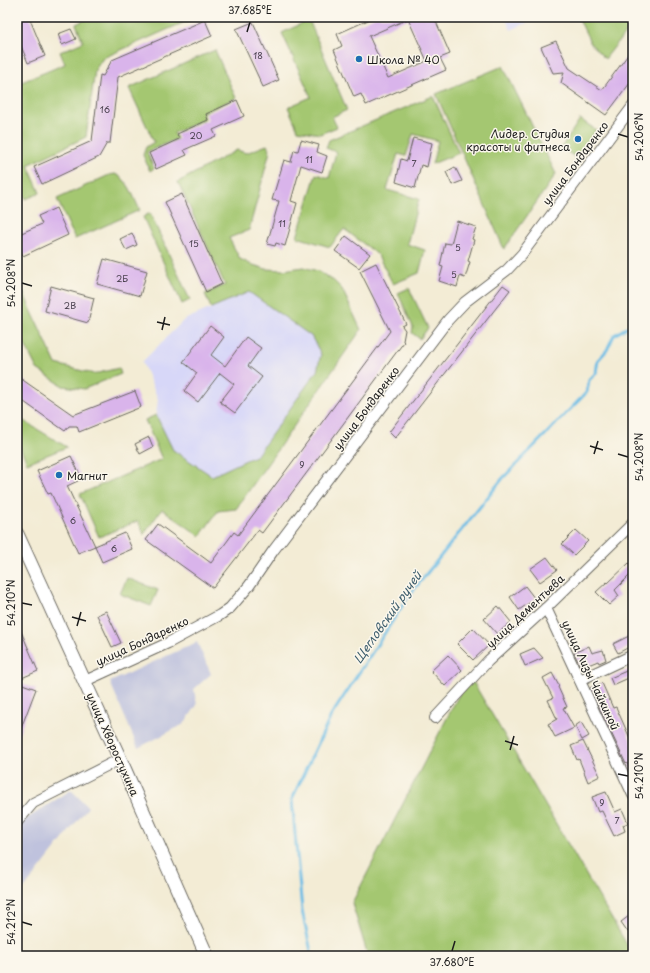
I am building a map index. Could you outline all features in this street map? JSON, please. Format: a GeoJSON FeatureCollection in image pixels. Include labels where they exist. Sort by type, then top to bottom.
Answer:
{"type":"FeatureCollection","features":[{"type":"Feature","properties":{"kind":"street","name":"улица Бондаренко"},"geometry":{"type":"LineString","coordinates":[[85,681],[168,643],[211,621],[230,608],[249,586],[273,551],[448,320],[465,302],[507,270],[522,254],[633,106]]}},
{"type":"Feature","properties":{"kind":"street","name":"улица Дементьева"},"geometry":{"type":"LineString","coordinates":[[435,718],[488,661],[546,608],[633,523]]}},
{"type":"Feature","properties":{"kind":"street","name":"улица Хворостухина"},"geometry":{"type":"LineString","coordinates":[[17,534],[85,681],[207,956]]}},
{"type":"Feature","properties":{"kind":"street","name":"улица Лизы Чайкиной"},"geometry":{"type":"LineString","coordinates":[[546,608],[633,795]]}},
{"type":"Feature","properties":{"kind":"street"},"geometry":{"type":"LineString","coordinates":[[580,680],[633,656]]}},
{"type":"Feature","properties":{"kind":"street"},"geometry":{"type":"LineString","coordinates":[[17,822],[33,803],[120,759]]}},
{"type":"Feature","properties":{"kind":"shaded area"},"geometry":{"type":"Polygon","coordinates":[[[505,17],[541,17],[511,30],[505,17]]]}},
{"type":"Feature","properties":{"kind":"shaded area"},"geometry":{"type":"Polygon","coordinates":[[[249,292],[311,336],[321,354],[317,371],[257,455],[212,476],[173,450],[156,415],[158,399],[142,362],[184,320],[249,292]]]}},
{"type":"Feature","properties":{"kind":"shaded area"},"geometry":{"type":"Polygon","coordinates":[[[197,642],[211,674],[194,689],[197,705],[184,724],[138,748],[110,682],[197,642]]]}},
{"type":"Feature","properties":{"kind":"shaded area"},"geometry":{"type":"Polygon","coordinates":[[[71,790],[88,807],[17,898],[17,825],[71,790]]]}},
{"type":"Feature","properties":{"kind":"green space"},"geometry":{"type":"Polygon","coordinates":[[[91,17],[196,17],[103,58],[95,70],[86,137],[28,165],[40,193],[26,199],[17,180],[17,84],[65,64],[60,52],[83,42],[76,24],[91,17]]]}},
{"type":"Feature","properties":{"kind":"green space"},"geometry":{"type":"Polygon","coordinates":[[[578,17],[633,17],[633,23],[605,59],[591,44],[578,17]]]}},
{"type":"Feature","properties":{"kind":"green space"},"geometry":{"type":"Polygon","coordinates":[[[309,20],[347,110],[332,117],[337,127],[320,134],[298,130],[288,107],[311,97],[282,33],[309,20]]]}},
{"type":"Feature","properties":{"kind":"green space"},"geometry":{"type":"Polygon","coordinates":[[[215,50],[236,98],[203,113],[205,119],[174,133],[177,139],[147,152],[154,168],[150,171],[143,155],[146,147],[154,142],[129,88],[215,50]]]}},
{"type":"Feature","properties":{"kind":"green space"},"geometry":{"type":"Polygon","coordinates":[[[503,66],[556,174],[504,249],[436,94],[503,66]]]}},
{"type":"Feature","properties":{"kind":"green space"},"geometry":{"type":"Polygon","coordinates":[[[433,96],[459,153],[432,164],[438,141],[413,134],[406,156],[398,154],[387,190],[419,199],[407,244],[425,250],[419,273],[393,284],[377,254],[344,229],[330,247],[297,237],[316,174],[329,178],[336,152],[326,148],[329,140],[433,96]]]}},
{"type":"Feature","properties":{"kind":"green space","name":"Лидер. Студия красоты и фитнеса"},"geometry":{"type":"Polygon","coordinates":[[[580,119],[596,130],[577,158],[561,148],[580,119]]]}},
{"type":"Feature","properties":{"kind":"green space"},"geometry":{"type":"Polygon","coordinates":[[[267,145],[270,151],[249,230],[229,238],[240,259],[250,264],[266,269],[284,270],[303,267],[318,271],[334,281],[342,289],[361,330],[236,509],[218,511],[200,536],[162,509],[144,534],[138,521],[99,537],[80,494],[162,459],[145,420],[156,415],[173,450],[212,476],[257,455],[317,371],[321,354],[311,336],[249,292],[211,308],[205,294],[225,285],[178,182],[237,150],[246,153],[267,145]]]}},
{"type":"Feature","properties":{"kind":"green space"},"geometry":{"type":"Polygon","coordinates":[[[115,174],[120,176],[127,184],[140,210],[75,239],[57,199],[109,175],[115,174]]]}},
{"type":"Feature","properties":{"kind":"green space"},"geometry":{"type":"Polygon","coordinates":[[[150,213],[190,300],[182,304],[143,217],[150,213]]]}},
{"type":"Feature","properties":{"kind":"green space"},"geometry":{"type":"Polygon","coordinates":[[[17,279],[56,364],[94,374],[119,368],[121,374],[84,389],[63,386],[37,369],[17,329],[17,279]]]}},
{"type":"Feature","properties":{"kind":"green space"},"geometry":{"type":"Polygon","coordinates":[[[409,288],[428,328],[420,339],[412,333],[413,327],[398,293],[409,288]]]}},
{"type":"Feature","properties":{"kind":"green space"},"geometry":{"type":"Polygon","coordinates":[[[17,417],[67,447],[27,463],[17,440],[17,417]]]}},
{"type":"Feature","properties":{"kind":"green space"},"geometry":{"type":"Polygon","coordinates":[[[127,578],[158,590],[151,606],[120,594],[127,578]]]}},
{"type":"Feature","properties":{"kind":"green space"},"geometry":{"type":"Polygon","coordinates":[[[469,675],[633,956],[368,956],[352,903],[469,675]]]}},
{"type":"Feature","properties":{"kind":"building"},"geometry":{"type":"Polygon","coordinates":[[[17,17],[29,17],[45,56],[28,63],[17,36],[17,17]]]}},
{"type":"Feature","properties":{"kind":"building","name":"Школа № 40"},"geometry":{"type":"Polygon","coordinates":[[[375,17],[434,17],[450,54],[440,58],[446,70],[366,105],[361,94],[354,97],[334,50],[342,46],[337,34],[375,17]],[[408,19],[369,36],[388,78],[427,61],[408,19]]]}},
{"type":"Feature","properties":{"kind":"building"},"geometry":{"type":"Polygon","coordinates":[[[205,20],[212,36],[118,77],[110,143],[107,143],[99,157],[42,184],[34,167],[92,141],[100,75],[103,76],[112,60],[205,20]]]}},
{"type":"Feature","properties":{"kind":"building"},"geometry":{"type":"Polygon","coordinates":[[[253,22],[279,80],[263,87],[236,29],[253,22]]]}},
{"type":"Feature","properties":{"kind":"building"},"geometry":{"type":"Polygon","coordinates":[[[71,29],[76,39],[62,45],[58,34],[71,29]]]}},
{"type":"Feature","properties":{"kind":"building"},"geometry":{"type":"Polygon","coordinates":[[[556,41],[569,68],[602,90],[633,48],[633,79],[606,115],[561,83],[564,72],[553,73],[541,47],[556,41]]]}},
{"type":"Feature","properties":{"kind":"building"},"geometry":{"type":"Polygon","coordinates":[[[237,100],[244,116],[213,130],[216,136],[184,150],[187,155],[156,169],[149,153],[179,139],[177,134],[208,120],[206,114],[237,100]]]}},
{"type":"Feature","properties":{"kind":"building"},"geometry":{"type":"Polygon","coordinates":[[[413,138],[432,143],[427,167],[421,165],[415,188],[396,182],[401,159],[407,161],[413,138]]]}},
{"type":"Feature","properties":{"kind":"building"},"geometry":{"type":"Polygon","coordinates":[[[301,140],[319,145],[317,152],[327,156],[322,172],[301,165],[291,201],[297,203],[285,246],[276,243],[275,246],[267,244],[279,201],[272,200],[284,160],[291,162],[294,150],[298,151],[301,140]]]}},
{"type":"Feature","properties":{"kind":"building"},"geometry":{"type":"Polygon","coordinates":[[[455,167],[462,181],[452,185],[446,172],[455,167]]]}},
{"type":"Feature","properties":{"kind":"building"},"geometry":{"type":"Polygon","coordinates":[[[182,194],[222,284],[206,292],[165,202],[182,194]]]}},
{"type":"Feature","properties":{"kind":"building"},"geometry":{"type":"Polygon","coordinates":[[[56,208],[68,235],[23,256],[17,242],[17,235],[42,224],[38,216],[56,208]]]}},
{"type":"Feature","properties":{"kind":"building"},"geometry":{"type":"Polygon","coordinates":[[[457,221],[476,227],[468,261],[470,262],[465,278],[460,276],[457,287],[439,281],[443,267],[440,266],[445,243],[451,244],[457,221]]]}},
{"type":"Feature","properties":{"kind":"building"},"geometry":{"type":"Polygon","coordinates":[[[132,233],[137,245],[126,250],[120,239],[132,233]]]}},
{"type":"Feature","properties":{"kind":"building"},"geometry":{"type":"Polygon","coordinates":[[[346,236],[370,254],[359,268],[335,251],[346,236]]]}},
{"type":"Feature","properties":{"kind":"building"},"geometry":{"type":"Polygon","coordinates":[[[104,259],[147,271],[140,296],[97,284],[104,259]]]}},
{"type":"Feature","properties":{"kind":"building"},"geometry":{"type":"Polygon","coordinates":[[[376,263],[406,324],[402,326],[405,330],[404,342],[262,533],[258,530],[213,588],[146,540],[158,524],[211,563],[234,532],[238,535],[390,331],[360,271],[376,263]]]}},
{"type":"Feature","properties":{"kind":"building"},"geometry":{"type":"Polygon","coordinates":[[[503,285],[510,290],[395,438],[389,432],[503,285]]]}},
{"type":"Feature","properties":{"kind":"building"},"geometry":{"type":"Polygon","coordinates":[[[51,286],[94,298],[88,323],[45,311],[51,286]]]}},
{"type":"Feature","properties":{"kind":"building"},"geometry":{"type":"Polygon","coordinates":[[[210,326],[224,337],[211,355],[225,366],[246,337],[261,348],[248,366],[262,377],[235,413],[220,402],[234,384],[220,373],[198,402],[184,391],[197,373],[183,362],[210,326]]]}},
{"type":"Feature","properties":{"kind":"building"},"geometry":{"type":"Polygon","coordinates":[[[17,376],[73,415],[135,391],[141,407],[79,432],[77,426],[69,426],[65,431],[17,397],[17,376]]]}},
{"type":"Feature","properties":{"kind":"building"},"geometry":{"type":"Polygon","coordinates":[[[149,437],[153,447],[140,454],[135,444],[149,437]]]}},
{"type":"Feature","properties":{"kind":"building"},"geometry":{"type":"Polygon","coordinates":[[[71,456],[82,479],[67,486],[95,546],[78,553],[51,493],[48,494],[37,471],[71,456]]]}},
{"type":"Feature","properties":{"kind":"building"},"geometry":{"type":"Polygon","coordinates":[[[576,530],[588,541],[574,555],[562,544],[576,530]]]}},
{"type":"Feature","properties":{"kind":"building"},"geometry":{"type":"Polygon","coordinates":[[[125,533],[132,549],[102,562],[95,546],[125,533]]]}},
{"type":"Feature","properties":{"kind":"building"},"geometry":{"type":"Polygon","coordinates":[[[547,557],[557,570],[540,582],[530,569],[547,557]]]}},
{"type":"Feature","properties":{"kind":"building"},"geometry":{"type":"Polygon","coordinates":[[[629,563],[633,567],[633,572],[615,590],[619,596],[609,605],[596,592],[629,563]]]}},
{"type":"Feature","properties":{"kind":"building"},"geometry":{"type":"Polygon","coordinates":[[[525,586],[535,599],[519,610],[510,597],[525,586]]]}},
{"type":"Feature","properties":{"kind":"building"},"geometry":{"type":"Polygon","coordinates":[[[498,606],[511,622],[497,634],[484,619],[498,606]]]}},
{"type":"Feature","properties":{"kind":"building"},"geometry":{"type":"Polygon","coordinates":[[[106,611],[121,643],[112,647],[97,615],[106,611]]]}},
{"type":"Feature","properties":{"kind":"building"},"geometry":{"type":"Polygon","coordinates":[[[17,622],[38,671],[17,680],[17,622]]]}},
{"type":"Feature","properties":{"kind":"building"},"geometry":{"type":"Polygon","coordinates":[[[473,628],[490,646],[488,646],[473,660],[457,644],[473,628]]]}},
{"type":"Feature","properties":{"kind":"building"},"geometry":{"type":"Polygon","coordinates":[[[633,634],[633,645],[618,653],[613,644],[633,634]]]}},
{"type":"Feature","properties":{"kind":"building"},"geometry":{"type":"Polygon","coordinates":[[[589,646],[592,653],[603,650],[606,660],[599,663],[598,661],[581,668],[574,653],[589,646]]]}},
{"type":"Feature","properties":{"kind":"building"},"geometry":{"type":"Polygon","coordinates":[[[534,648],[543,658],[525,666],[520,654],[534,648]]]}},
{"type":"Feature","properties":{"kind":"building"},"geometry":{"type":"Polygon","coordinates":[[[448,655],[462,670],[445,686],[431,671],[448,655]]]}},
{"type":"Feature","properties":{"kind":"building"},"geometry":{"type":"Polygon","coordinates":[[[631,669],[633,676],[613,685],[610,678],[631,669]]]}},
{"type":"Feature","properties":{"kind":"building"},"geometry":{"type":"Polygon","coordinates":[[[552,673],[567,707],[563,708],[574,728],[555,737],[548,724],[557,719],[548,700],[553,698],[543,678],[552,673]]]}},
{"type":"Feature","properties":{"kind":"building"},"geometry":{"type":"Polygon","coordinates":[[[17,682],[36,689],[18,736],[17,736],[17,682]]]}},
{"type":"Feature","properties":{"kind":"building"},"geometry":{"type":"Polygon","coordinates":[[[602,683],[613,708],[616,707],[633,745],[633,775],[627,763],[626,764],[590,688],[602,683]]]}},
{"type":"Feature","properties":{"kind":"building"},"geometry":{"type":"Polygon","coordinates":[[[581,722],[589,736],[582,740],[575,726],[581,722]]]}},
{"type":"Feature","properties":{"kind":"building"},"geometry":{"type":"Polygon","coordinates":[[[583,741],[600,776],[588,782],[579,759],[577,760],[571,746],[583,741]]]}},
{"type":"Feature","properties":{"kind":"building"},"geometry":{"type":"Polygon","coordinates":[[[606,792],[615,812],[622,809],[628,823],[623,825],[625,831],[614,836],[602,811],[598,812],[592,797],[606,792]]]}},
{"type":"Feature","properties":{"kind":"building"},"geometry":{"type":"Polygon","coordinates":[[[633,913],[633,929],[628,932],[621,922],[633,913]]]}},
{"type":"Feature","properties":{"kind":"waterway","name":"Щегловский ручей"},"geometry":{"type":"LineString","coordinates":[[312,956],[302,911],[292,799],[331,716],[408,597],[503,478],[587,392],[589,380],[596,373],[598,360],[607,350],[614,335],[633,324]]}},
{"type":"Feature","properties":{"kind":"place","name":"Школа № 40"},"geometry":{"type":"Point","coordinates":[359,59]}},
{"type":"Feature","properties":{"kind":"place","name":"Лидер. Студия красоты и фитнеса"},"geometry":{"type":"Point","coordinates":[578,139]}},
{"type":"Feature","properties":{"kind":"place","name":"Магнит"},"geometry":{"type":"Point","coordinates":[59,475]}}]}
